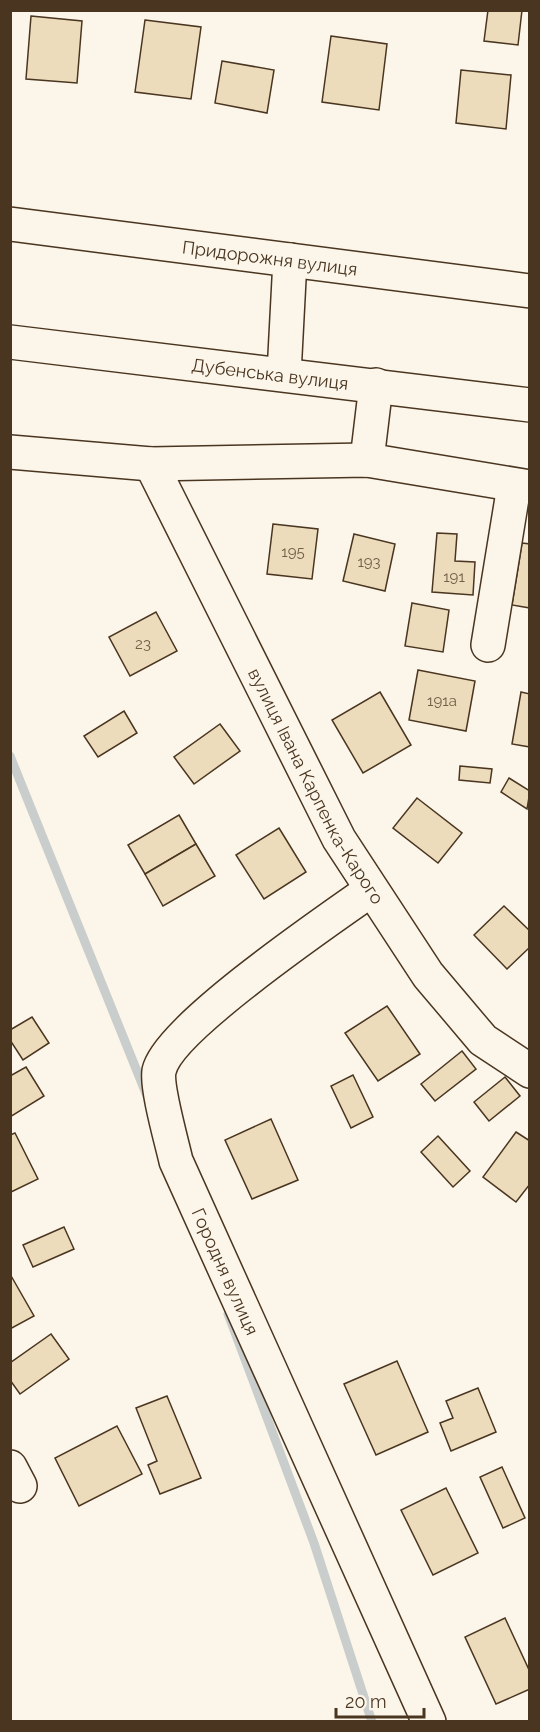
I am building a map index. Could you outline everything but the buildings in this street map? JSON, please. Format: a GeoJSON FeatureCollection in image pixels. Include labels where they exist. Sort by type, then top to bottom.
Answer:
{"type":"FeatureCollection","features":[{"type":"Feature","properties":{"kind":"street","name":"Придорожня вулиця"},"geometry":{"type":"LineString","coordinates":[[10,224],[530,291]]}},
{"type":"Feature","properties":{"kind":"street"},"geometry":{"type":"LineString","coordinates":[[284,374],[290,260]]}},
{"type":"Feature","properties":{"kind":"street","name":"Дубенська вулиця"},"geometry":{"type":"LineString","coordinates":[[10,342],[530,405]]}},
{"type":"Feature","properties":{"kind":"street"},"geometry":{"type":"LineString","coordinates":[[367,460],[376,385]]}},
{"type":"Feature","properties":{"kind":"street"},"geometry":{"type":"LineString","coordinates":[[10,452],[151,464],[367,460],[522,487],[488,645]]}},
{"type":"Feature","properties":{"kind":"street","name":"вулиця Івана Карпенка-Карого"},"geometry":{"type":"LineString","coordinates":[[151,464],[339,839],[428,975],[483,1040],[530,1071]]}},
{"type":"Feature","properties":{"kind":"street","name":"Городня вулиця"},"geometry":{"type":"LineString","coordinates":[[371,890],[302,937],[178,1038],[159,1071],[166,1123],[176,1161],[429,1722]]}},
{"type":"Feature","properties":{"kind":"waterway"},"geometry":{"type":"LineString","coordinates":[[10,756],[147,1096]]}},
{"type":"Feature","properties":{"kind":"waterway"},"geometry":{"type":"LineString","coordinates":[[228,1314],[314,1543],[372,1722]]}}]}
